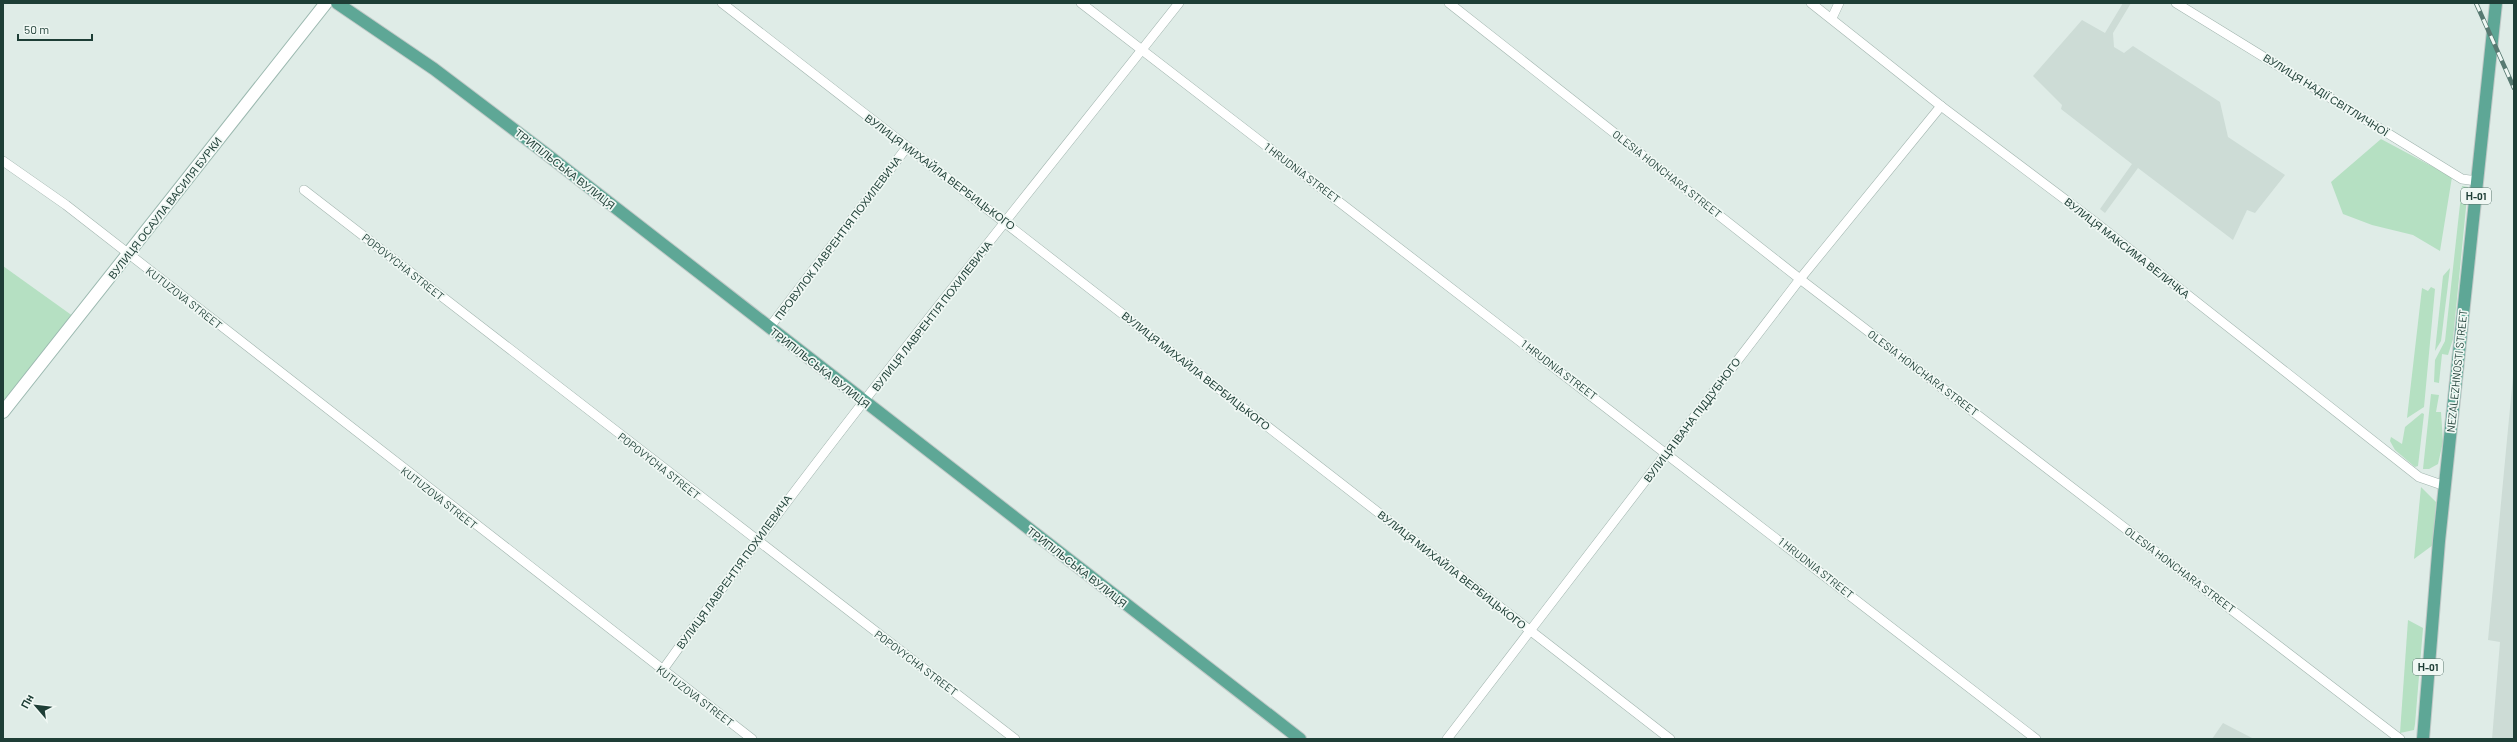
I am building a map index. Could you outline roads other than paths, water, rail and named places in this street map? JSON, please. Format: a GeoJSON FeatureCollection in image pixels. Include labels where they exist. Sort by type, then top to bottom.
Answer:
{"type":"FeatureCollection","features":[{"type":"Feature","properties":{"kind":"main road","name":"ТРИПІЛЬСЬКА ВУЛИЦЯ"},"geometry":{"type":"LineString","coordinates":[[337,3],[434,69],[1300,739]]}},
{"type":"Feature","properties":{"kind":"main road","name":"NEZALEZHNOSTI STREET"},"geometry":{"type":"LineString","coordinates":[[2423,739],[2445,486],[2496,3]]}},
{"type":"Feature","properties":{"kind":"street","name":"ВУЛИЦЯ ОСАУЛА ВАСИЛЯ БУРКИ"},"geometry":{"type":"LineString","coordinates":[[3,412],[326,3]]}},
{"type":"Feature","properties":{"kind":"street","name":"ВУЛИЦЯ МИХАЙЛА ВЕРБИЦЬКОГО"},"geometry":{"type":"LineString","coordinates":[[722,3],[1006,222],[1530,632],[1670,739]]}},
{"type":"Feature","properties":{"kind":"street","name":"1 HRUDNIA STREET"},"geometry":{"type":"LineString","coordinates":[[1081,3],[1667,452],[2036,739]]}},
{"type":"Feature","properties":{"kind":"street","name":"ВУЛИЦЯ ЛАВРЕНТІЯ ПОХИЛЕВИЧА"},"geometry":{"type":"LineString","coordinates":[[662,671],[756,541],[863,402],[1179,3]]}},
{"type":"Feature","properties":{"kind":"street","name":"OLESIA HONCHARA STREET"},"geometry":{"type":"LineString","coordinates":[[1449,3],[1800,279],[2400,739]]}},
{"type":"Feature","properties":{"kind":"street","name":"ВУЛИЦЯ МАКСИМА ВЕЛИЧКА"},"geometry":{"type":"LineString","coordinates":[[1811,3],[1832,18],[1941,106],[2095,222],[2419,477],[2445,486]]}},
{"type":"Feature","properties":{"kind":"street"},"geometry":{"type":"LineString","coordinates":[[1832,18],[1839,3]]}},
{"type":"Feature","properties":{"kind":"street","name":"ВУЛИЦЯ НАДІЇ СВІТЛИЧНОЇ"},"geometry":{"type":"LineString","coordinates":[[2176,3],[2462,180],[2477,181]]}},
{"type":"Feature","properties":{"kind":"street","name":"ВУЛИЦЯ ІВАНА ПІДДУБНОГО"},"geometry":{"type":"LineString","coordinates":[[1447,739],[1800,279],[1941,106]]}},
{"type":"Feature","properties":{"kind":"street","name":"ПРОВУЛОК ЛАВРЕНТІЯ ПОХИЛЕВИЧА"},"geometry":{"type":"LineString","coordinates":[[769,328],[907,147]]}},
{"type":"Feature","properties":{"kind":"street","name":"KUTUZOVA STREET"},"geometry":{"type":"LineString","coordinates":[[3,161],[66,205],[128,255],[662,671],[752,739]]}},
{"type":"Feature","properties":{"kind":"street","name":"POPOVYCHA STREET"},"geometry":{"type":"LineString","coordinates":[[304,190],[756,541],[1015,739]]}},
{"type":"Feature","properties":{"kind":"railway"},"geometry":{"type":"LineString","coordinates":[[2476,3],[2514,88]]}}]}
